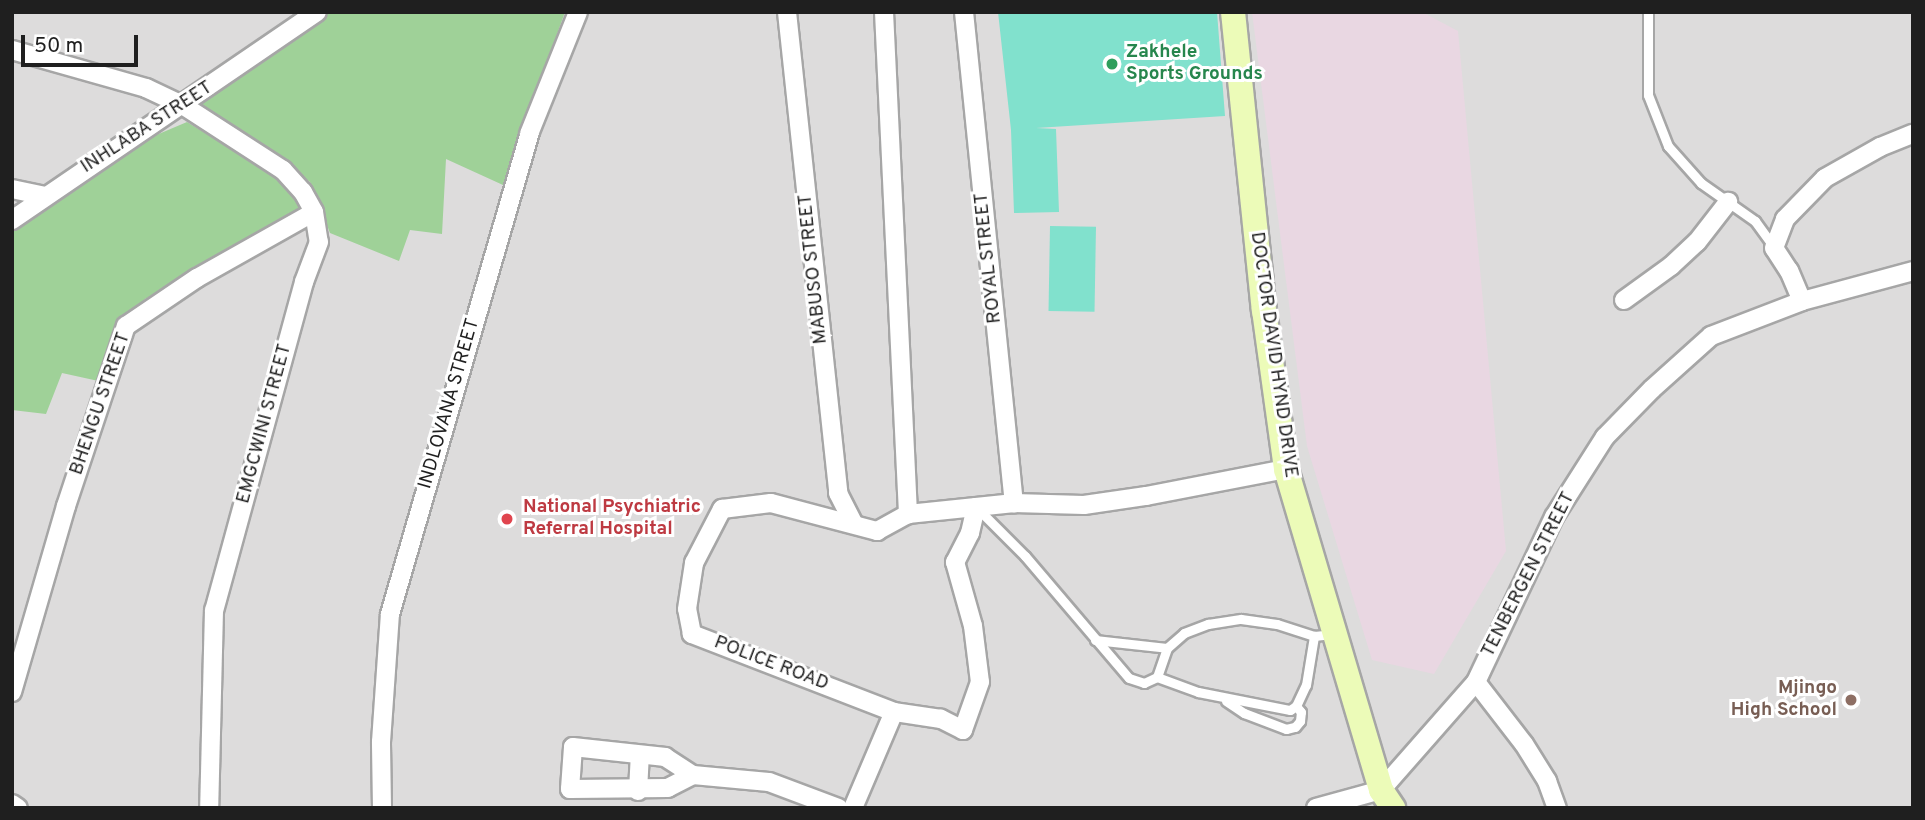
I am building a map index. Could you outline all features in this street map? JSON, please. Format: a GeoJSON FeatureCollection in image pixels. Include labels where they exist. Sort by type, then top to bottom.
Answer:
{"type":"FeatureCollection","features":[{"type":"Feature","properties":{"kind":"main road","name":"DOCTOR DAVID HYND DRIVE"},"geometry":{"type":"LineString","coordinates":[[1233,12],[1264,310],[1286,468],[1324,635],[1387,799]]}},
{"type":"Feature","properties":{"kind":"street","name":"INHLABA STREET"},"geometry":{"type":"LineString","coordinates":[[12,220],[44,196],[184,106],[317,12]]}},
{"type":"Feature","properties":{"kind":"street","name":"INDLOVANA STREET"},"geometry":{"type":"LineString","coordinates":[[382,808],[381,742],[390,614],[529,134],[578,12]]}},
{"type":"Feature","properties":{"kind":"street","name":"MABUSO STREET"},"geometry":{"type":"LineString","coordinates":[[787,12],[838,493],[853,523]]}},
{"type":"Feature","properties":{"kind":"street"},"geometry":{"type":"LineString","coordinates":[[884,12],[908,514]]}},
{"type":"Feature","properties":{"kind":"street","name":"ROYAL STREET"},"geometry":{"type":"LineString","coordinates":[[964,12],[1014,503]]}},
{"type":"Feature","properties":{"kind":"street","name":"EMGCWINI STREET"},"geometry":{"type":"LineString","coordinates":[[12,50],[146,88],[184,106],[283,170],[303,192],[314,212],[319,242],[304,282],[214,610],[209,808]]}},
{"type":"Feature","properties":{"kind":"street"},"geometry":{"type":"LineString","coordinates":[[1802,301],[1789,271],[1774,248],[1785,219],[1825,178],[1880,147],[1913,134]]}},
{"type":"Feature","properties":{"kind":"street"},"geometry":{"type":"LineString","coordinates":[[12,189],[44,196]]}},
{"type":"Feature","properties":{"kind":"street"},"geometry":{"type":"LineString","coordinates":[[1624,300],[1679,258],[1728,202]]}},
{"type":"Feature","properties":{"kind":"street","name":"BHENGU STREET"},"geometry":{"type":"LineString","coordinates":[[12,692],[66,506],[126,326],[197,278],[314,212]]}},
{"type":"Feature","properties":{"kind":"street","name":"TENBERGEN STREET"},"geometry":{"type":"LineString","coordinates":[[1387,799],[1476,682],[1553,517],[1605,437],[1711,336],[1802,301],[1913,271]]}},
{"type":"Feature","properties":{"kind":"street","name":"POLICE ROAD"},"geometry":{"type":"LineString","coordinates":[[976,507],[971,533],[955,562],[973,626],[980,682],[963,730],[941,719],[894,712],[692,634],[687,609],[694,563],[722,509],[771,503],[877,531],[908,514],[1014,503],[1084,505],[1286,468]]}},
{"type":"Feature","properties":{"kind":"street"},"geometry":{"type":"LineString","coordinates":[[1476,682],[1524,744],[1547,780],[1557,808]]}},
{"type":"Feature","properties":{"kind":"street"},"geometry":{"type":"LineString","coordinates":[[853,808],[894,712]]}},
{"type":"Feature","properties":{"kind":"street"},"geometry":{"type":"LineString","coordinates":[[693,775],[668,788],[638,791],[570,789],[573,747],[665,757],[693,775],[769,782],[838,808]]}},
{"type":"Feature","properties":{"kind":"street"},"geometry":{"type":"LineString","coordinates":[[638,791],[640,755]]}},
{"type":"Feature","properties":{"kind":"street"},"geometry":{"type":"LineString","coordinates":[[1316,808],[1387,799]]}},
{"type":"Feature","properties":{"kind":"street"},"geometry":{"type":"LineString","coordinates":[[12,804],[18,808]]}},
{"type":"Feature","properties":{"kind":"lane"},"geometry":{"type":"LineString","coordinates":[[1648,12],[1648,95],[1668,146],[1701,183],[1755,221],[1774,248]]}},
{"type":"Feature","properties":{"kind":"lane"},"geometry":{"type":"LineString","coordinates":[[976,507],[1025,556],[1129,678],[1143,683],[1157,677],[1211,695],[1233,704],[1244,713],[1286,729],[1295,727],[1300,721],[1301,712],[1296,706]]}},
{"type":"Feature","properties":{"kind":"lane"},"geometry":{"type":"LineString","coordinates":[[1157,677],[1167,648],[1184,634],[1208,624],[1241,619],[1324,635],[1306,685],[1296,706],[1290,710],[1211,695]]}},
{"type":"Feature","properties":{"kind":"lane"},"geometry":{"type":"LineString","coordinates":[[1095,639],[1167,648]]}},
{"type":"Feature","properties":{"kind":"shaded area"},"geometry":{"type":"Polygon","coordinates":[[[12,12],[1913,12],[1913,808],[12,808],[12,12]]]}},
{"type":"Feature","properties":{"kind":"shaded area","name":"Zakhele Sports Grounds"},"geometry":{"type":"Polygon","coordinates":[[[998,12],[1217,12],[1225,116],[1036,128],[1056,129],[1059,212],[1014,213],[1011,130],[998,12]]]}},
{"type":"Feature","properties":{"kind":"shaded area"},"geometry":{"type":"Polygon","coordinates":[[[1252,12],[1422,12],[1458,31],[1506,551],[1434,674],[1372,660],[1307,446],[1252,12]]]}},
{"type":"Feature","properties":{"kind":"shaded area"},"geometry":{"type":"Polygon","coordinates":[[[1050,226],[1096,227],[1095,312],[1049,311],[1050,226]]]}},
{"type":"Feature","properties":{"kind":"green space"},"geometry":{"type":"Polygon","coordinates":[[[328,12],[565,12],[503,185],[446,159],[442,234],[410,230],[399,261],[330,233],[310,182],[266,148],[194,104],[328,12]]]}},
{"type":"Feature","properties":{"kind":"green space"},"geometry":{"type":"Polygon","coordinates":[[[187,122],[278,177],[297,194],[307,211],[145,299],[121,321],[103,382],[62,373],[46,414],[12,410],[12,230],[135,144],[187,122]]]}},
{"type":"Feature","properties":{"kind":"place","name":"Zakhele Sports Grounds"},"geometry":{"type":"Point","coordinates":[1112,64]}},
{"type":"Feature","properties":{"kind":"place","name":"National Psychiatric Referral Hospital"},"geometry":{"type":"Point","coordinates":[507,519]}},
{"type":"Feature","properties":{"kind":"place","name":"Mjingo High School"},"geometry":{"type":"Point","coordinates":[1851,700]}}]}
